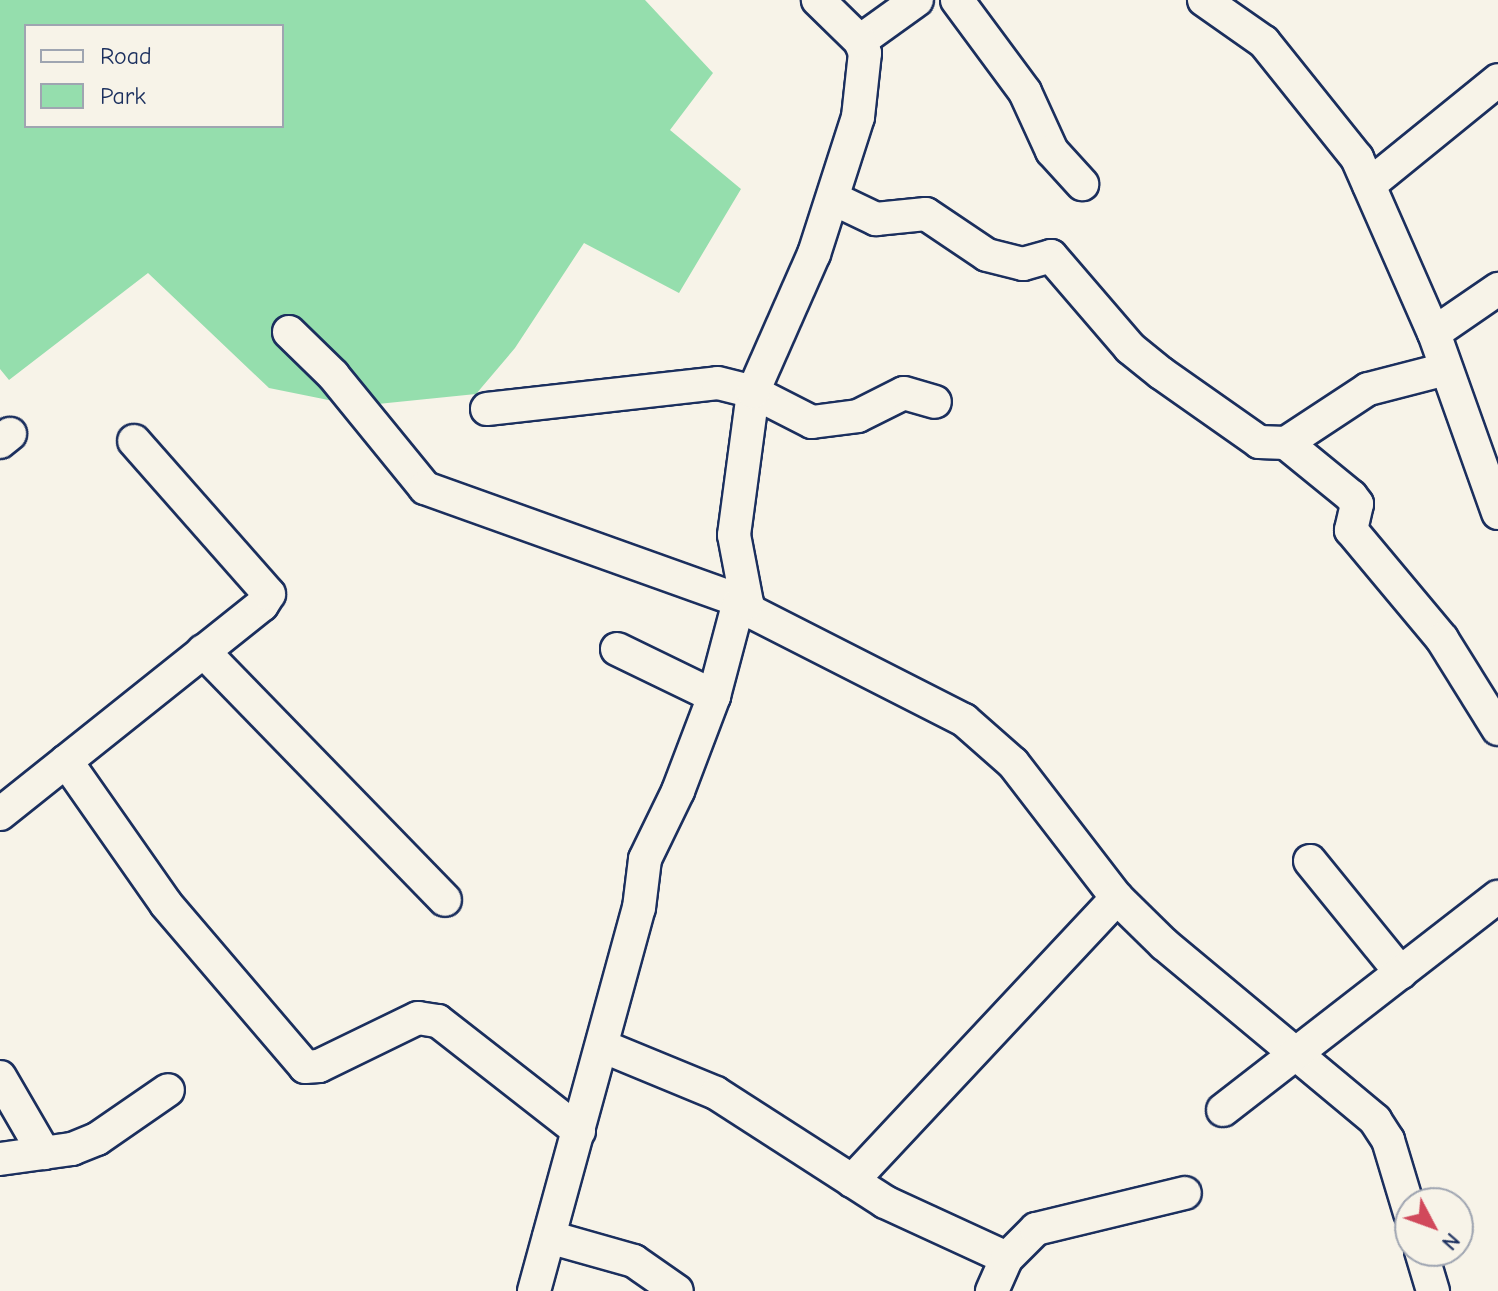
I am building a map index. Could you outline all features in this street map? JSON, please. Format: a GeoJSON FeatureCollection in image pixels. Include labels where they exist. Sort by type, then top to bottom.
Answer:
{"type":"FeatureCollection","features":[{"type":"Feature","properties":{"kind":"street"},"geometry":{"type":"LineString","coordinates":[[860,41],[917,0]]}},
{"type":"Feature","properties":{"kind":"street"},"geometry":{"type":"LineString","coordinates":[[957,0],[1025,92],[1052,151],[1082,184]]}},
{"type":"Feature","properties":{"kind":"street"},"geometry":{"type":"LineString","coordinates":[[1204,0],[1240,22],[1301,83],[1357,158],[1434,333],[1446,369],[1486,427],[1498,513]]}},
{"type":"Feature","properties":{"kind":"street"},"geometry":{"type":"LineString","coordinates":[[534,1291],[639,908],[645,859],[678,791],[714,696],[742,604],[734,535],[753,392],[834,199],[858,117],[865,53],[860,41],[831,6]]}},
{"type":"Feature","properties":{"kind":"street"},"geometry":{"type":"LineString","coordinates":[[1369,185],[1498,80]]}},
{"type":"Feature","properties":{"kind":"street"},"geometry":{"type":"LineString","coordinates":[[834,199],[876,219],[926,214],[987,255],[1023,264],[1051,256],[1130,348],[1259,442],[1286,443],[1368,389],[1446,369]]}},
{"type":"Feature","properties":{"kind":"street"},"geometry":{"type":"LineString","coordinates":[[1434,333],[1498,289]]}},
{"type":"Feature","properties":{"kind":"street"},"geometry":{"type":"LineString","coordinates":[[289,332],[333,375],[425,488],[742,604],[964,720],[1013,763],[1117,898],[1295,1057],[1375,1120],[1388,1140],[1402,1187]]}},
{"type":"Feature","properties":{"kind":"street"},"geometry":{"type":"LineString","coordinates":[[487,409],[718,383],[753,392],[812,422],[858,416],[904,393],[935,402]]}},
{"type":"Feature","properties":{"kind":"street"},"geometry":{"type":"LineString","coordinates":[[0,814],[269,594],[134,441]]}},
{"type":"Feature","properties":{"kind":"street"},"geometry":{"type":"LineString","coordinates":[[1286,443],[1357,504],[1351,530],[1442,639],[1498,729]]}},
{"type":"Feature","properties":{"kind":"street"},"geometry":{"type":"LineString","coordinates":[[617,649],[714,696]]}},
{"type":"Feature","properties":{"kind":"street"},"geometry":{"type":"LineString","coordinates":[[203,651],[445,900]]}},
{"type":"Feature","properties":{"kind":"street"},"geometry":{"type":"LineString","coordinates":[[66,761],[166,904],[305,1067],[319,1066],[418,1018],[438,1021],[579,1131]]}},
{"type":"Feature","properties":{"kind":"street"},"geometry":{"type":"LineString","coordinates":[[1310,861],[1401,973]]}},
{"type":"Feature","properties":{"kind":"street"},"geometry":{"type":"LineString","coordinates":[[1223,1110],[1498,897]]}},
{"type":"Feature","properties":{"kind":"street"},"geometry":{"type":"LineString","coordinates":[[852,1181],[1117,898]]}},
{"type":"Feature","properties":{"kind":"street"},"geometry":{"type":"LineString","coordinates":[[602,1046],[745,1109],[852,1181],[962,1240],[1007,1258]]}},
{"type":"Feature","properties":{"kind":"street"},"geometry":{"type":"LineString","coordinates":[[0,1077],[44,1153]]}},
{"type":"Feature","properties":{"kind":"street"},"geometry":{"type":"LineString","coordinates":[[0,1159],[44,1153],[97,1139],[168,1090]]}},
{"type":"Feature","properties":{"kind":"street"},"geometry":{"type":"LineString","coordinates":[[992,1291],[1007,1258],[1036,1229],[1185,1193]]}},
{"type":"Feature","properties":{"kind":"street"},"geometry":{"type":"LineString","coordinates":[[549,1237],[634,1261],[677,1291]]}},
{"type":"Feature","properties":{"kind":"street"},"geometry":{"type":"LineString","coordinates":[[1426,1267],[1433,1291]]}},
{"type":"Feature","properties":{"kind":"green space"},"geometry":{"type":"Polygon","coordinates":[[[0,0],[645,0],[713,73],[670,130],[741,189],[679,293],[584,243],[515,348],[476,394],[358,406],[269,388],[148,273],[9,380],[0,369],[0,0]]]}}]}
